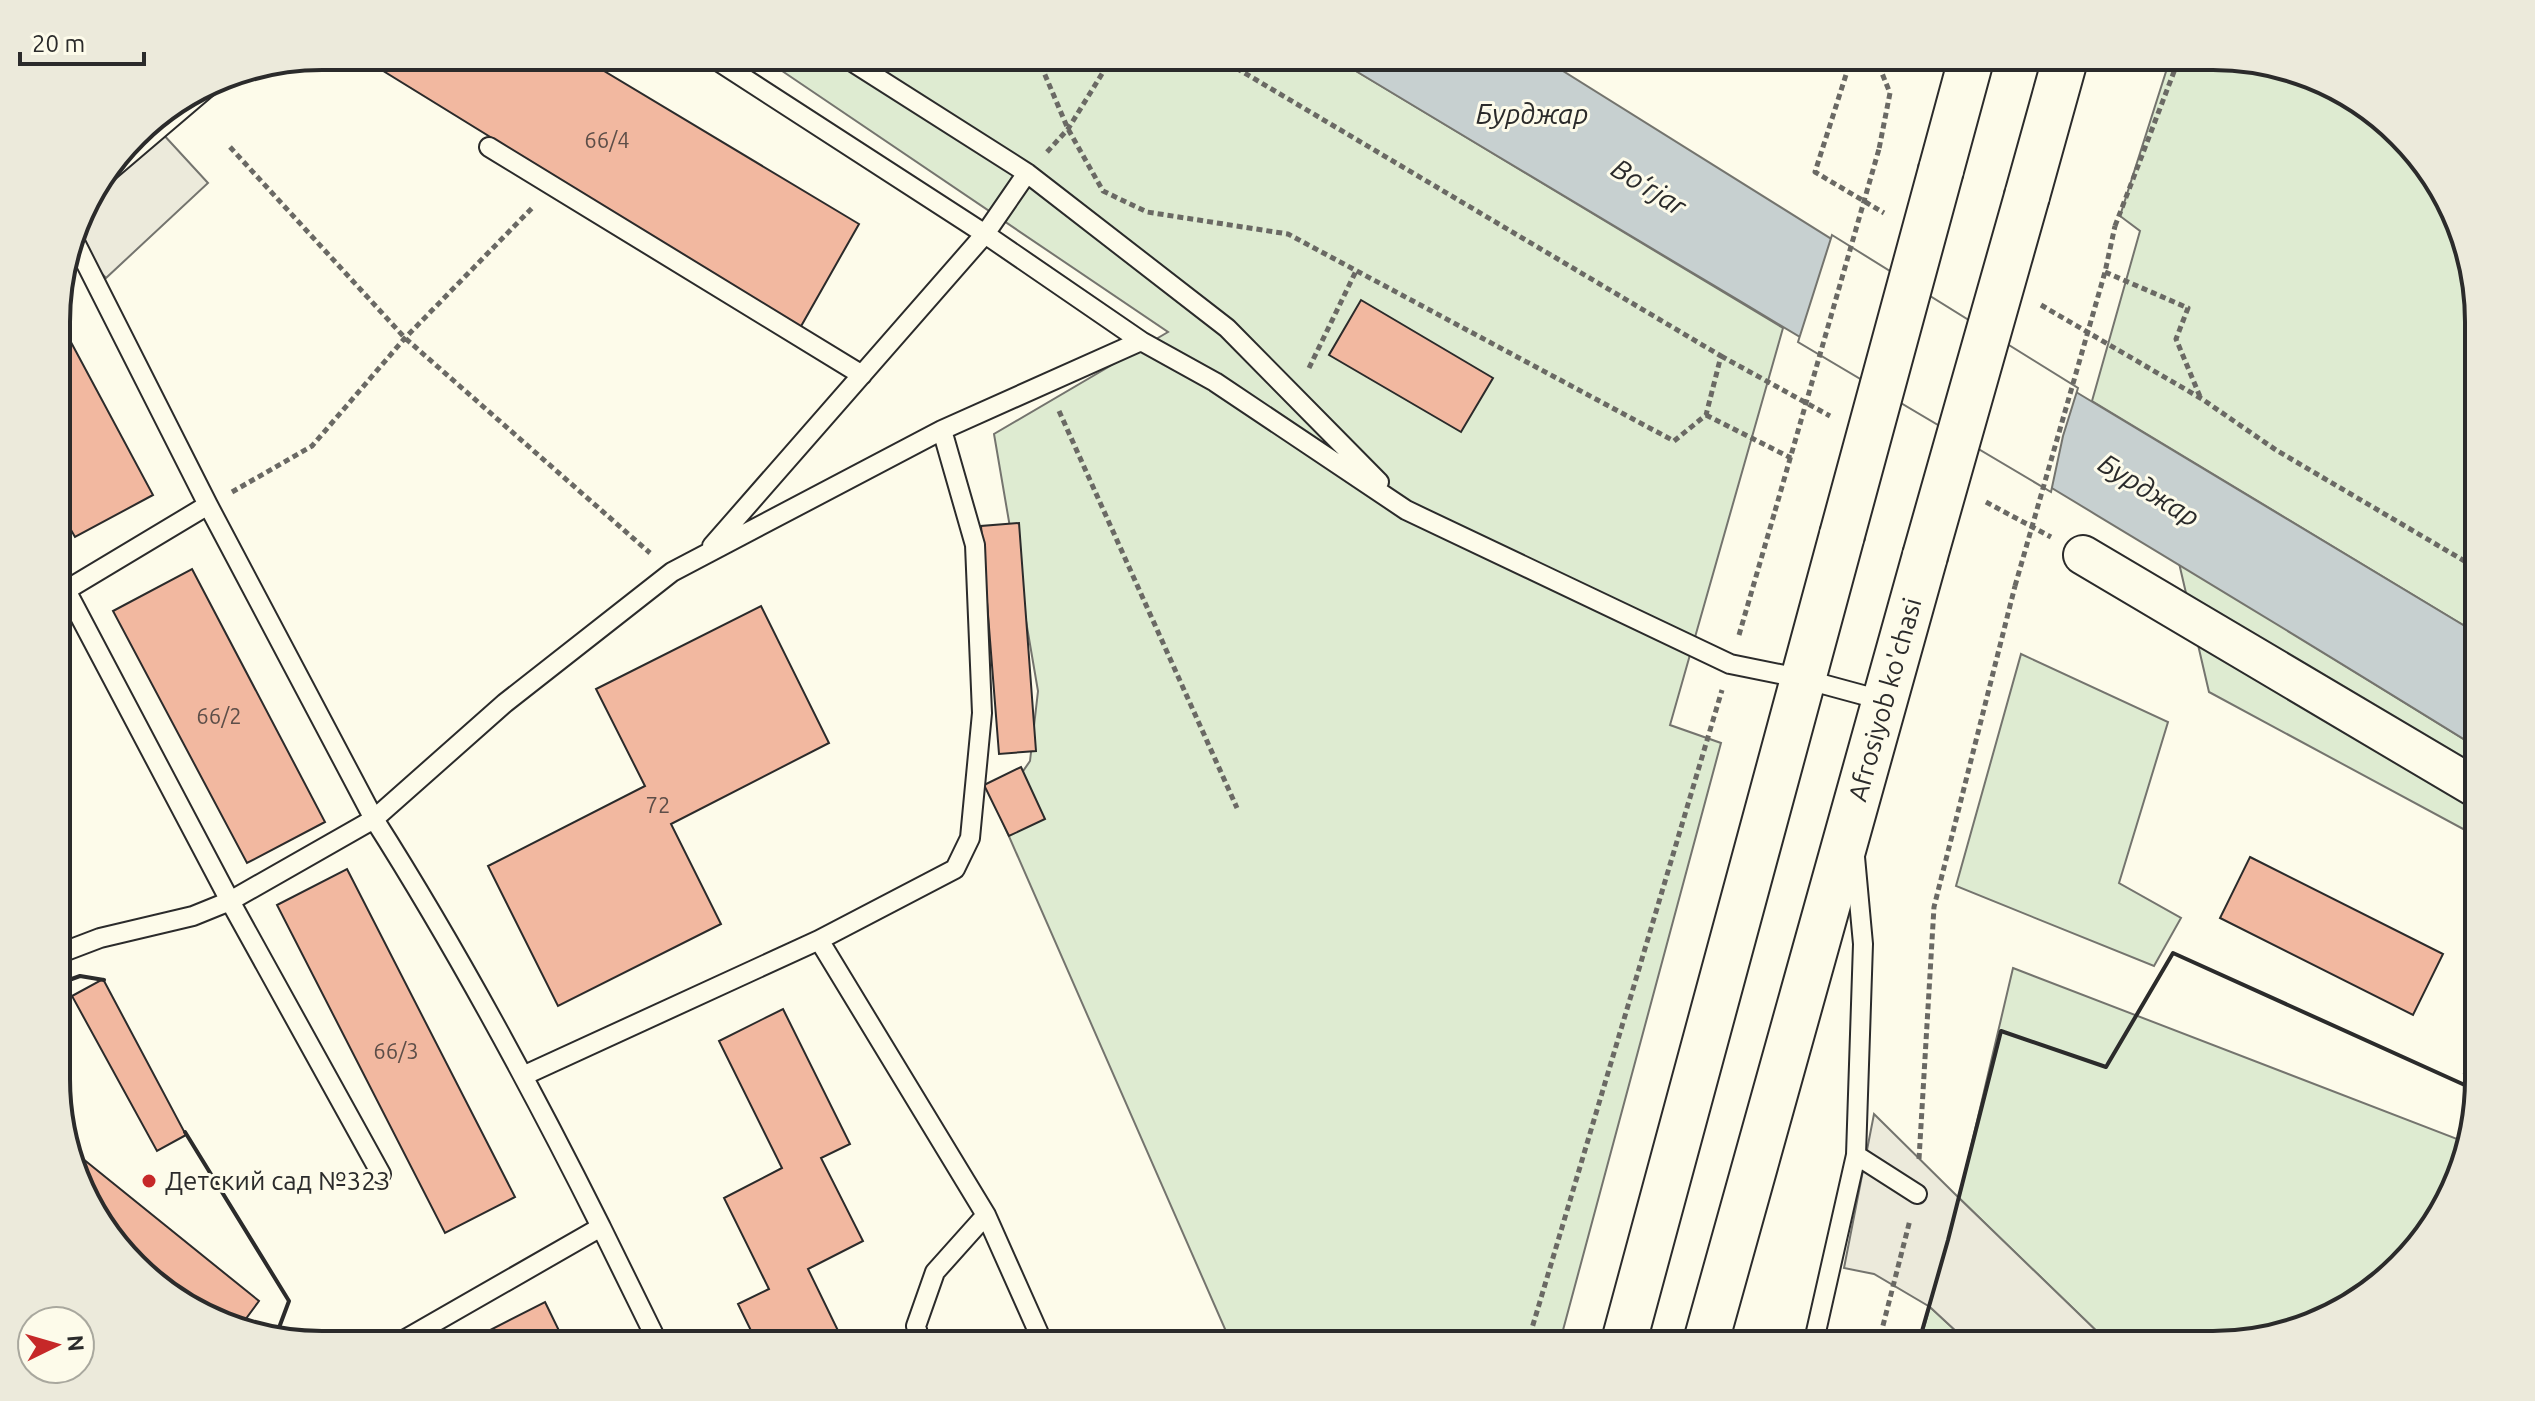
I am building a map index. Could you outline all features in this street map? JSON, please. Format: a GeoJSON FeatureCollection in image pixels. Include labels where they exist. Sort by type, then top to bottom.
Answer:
{"type":"FeatureCollection","features":[{"type":"Feature","properties":{"kind":"main road"},"geometry":{"type":"LineString","coordinates":[[1627,1330],[1968,70]]}},
{"type":"Feature","properties":{"kind":"main road","name":"Afrosiyob ko'chasi"},"geometry":{"type":"LineString","coordinates":[[1709,1330],[2062,70]]}},
{"type":"Feature","properties":{"kind":"street"},"geometry":{"type":"LineString","coordinates":[[2083,555],[2465,781]]}},
{"type":"Feature","properties":{"kind":"lane"},"geometry":{"type":"LineString","coordinates":[[733,71],[985,234],[1141,341],[1215,382],[1406,510],[1730,664],[1804,679],[1885,701]]}},
{"type":"Feature","properties":{"kind":"lane"},"geometry":{"type":"LineString","coordinates":[[866,71],[1027,173],[1227,328],[1406,510]]}},
{"type":"Feature","properties":{"kind":"lane"},"geometry":{"type":"LineString","coordinates":[[489,147],[862,375]]}},
{"type":"Feature","properties":{"kind":"lane"},"geometry":{"type":"LineString","coordinates":[[705,554],[985,234],[1027,173]]}},
{"type":"Feature","properties":{"kind":"lane"},"geometry":{"type":"LineString","coordinates":[[80,253],[208,505],[374,819],[447,938],[525,1075],[652,1331]]}},
{"type":"Feature","properties":{"kind":"lane"},"geometry":{"type":"LineString","coordinates":[[70,949],[100,938],[193,916],[230,901],[374,819],[505,703],[672,572],[942,430],[1141,341]]}},
{"type":"Feature","properties":{"kind":"lane"},"geometry":{"type":"LineString","coordinates":[[525,1075],[819,940],[955,869],[970,838],[982,713],[975,545],[942,430]]}},
{"type":"Feature","properties":{"kind":"lane"},"geometry":{"type":"LineString","coordinates":[[71,582],[208,505]]}},
{"type":"Feature","properties":{"kind":"lane"},"geometry":{"type":"LineString","coordinates":[[71,605],[381,1174]]}},
{"type":"Feature","properties":{"kind":"lane"},"geometry":{"type":"LineString","coordinates":[[1816,1330],[1856,1155],[1863,944],[1852,818]]}},
{"type":"Feature","properties":{"kind":"lane"},"geometry":{"type":"LineString","coordinates":[[819,940],[986,1215],[1038,1331]]}},
{"type":"Feature","properties":{"kind":"lane"},"geometry":{"type":"LineString","coordinates":[[1856,1155],[1917,1194]]}},
{"type":"Feature","properties":{"kind":"lane"},"geometry":{"type":"LineString","coordinates":[[917,1331],[916,1326],[935,1272],[986,1215]]}},
{"type":"Feature","properties":{"kind":"lane"},"geometry":{"type":"LineString","coordinates":[[420,1331],[601,1227]]}},
{"type":"Feature","properties":{"kind":"path"},"geometry":{"type":"LineString","coordinates":[[1815,172],[1847,70]]}},
{"type":"Feature","properties":{"kind":"path"},"geometry":{"type":"LineString","coordinates":[[1531,1330],[1791,458],[1879,149],[1890,93],[1881,70]]}},
{"type":"Feature","properties":{"kind":"path"},"geometry":{"type":"LineString","coordinates":[[1882,1330],[1917,1194],[1934,907],[2015,586],[2105,272],[2115,226],[2175,70]]}},
{"type":"Feature","properties":{"kind":"path"},"geometry":{"type":"LineString","coordinates":[[1044,71],[1068,129],[1103,191],[1147,212],[1288,234],[1674,441],[1706,415],[1721,356],[1240,71]]}},
{"type":"Feature","properties":{"kind":"path"},"geometry":{"type":"LineString","coordinates":[[1027,173],[1068,129],[1104,71]]}},
{"type":"Feature","properties":{"kind":"path"},"geometry":{"type":"LineString","coordinates":[[230,147],[405,338],[672,572]]}},
{"type":"Feature","properties":{"kind":"path"},"geometry":{"type":"LineString","coordinates":[[208,505],[312,446],[405,338],[553,186]]}},
{"type":"Feature","properties":{"kind":"path"},"geometry":{"type":"LineString","coordinates":[[1295,397],[1356,271]]}},
{"type":"Feature","properties":{"kind":"path"},"geometry":{"type":"LineString","coordinates":[[2105,272],[2188,308],[2176,339],[2202,399],[2276,450],[2465,561]]}},
{"type":"Feature","properties":{"kind":"path"},"geometry":{"type":"LineString","coordinates":[[1047,384],[1237,808]]}},
{"type":"Feature","properties":{"kind":"path"},"geometry":{"type":"LineString","coordinates":[[1706,415],[1791,458]]}},
{"type":"Feature","properties":{"kind":"green space"},"geometry":{"type":"Polygon","coordinates":[[[1355,70],[1783,328],[1670,725],[1721,743],[1563,1330],[1226,1331],[997,809],[1030,761],[1038,691],[994,434],[1168,332],[782,71],[1355,70]]]}},
{"type":"Feature","properties":{"kind":"green space"},"geometry":{"type":"Polygon","coordinates":[[[2167,70],[2246,72],[2294,83],[2353,113],[2379,133],[2413,169],[2446,226],[2463,289],[2465,626],[2092,401],[2140,231],[2120,216],[2167,70]]]}},
{"type":"Feature","properties":{"kind":"green space"},"geometry":{"type":"Polygon","coordinates":[[[2179,563],[2465,740],[2465,830],[2209,692],[2179,563]]]}},
{"type":"Feature","properties":{"kind":"green space"},"geometry":{"type":"Polygon","coordinates":[[[2021,654],[2168,722],[2119,883],[2181,918],[2154,966],[1956,886],[2021,654]]]}},
{"type":"Feature","properties":{"kind":"green space"},"geometry":{"type":"Polygon","coordinates":[[[2013,968],[2457,1139],[2439,1190],[2422,1219],[2379,1268],[2353,1288],[2294,1318],[2229,1330],[2096,1330],[1959,1198],[2013,968]]]}},
{"type":"Feature","properties":{"kind":"green space"},"geometry":{"type":"Polygon","coordinates":[[[1930,1307],[1955,1330],[1923,1330],[1930,1307]]]}},
{"type":"Feature","properties":{"kind":"shaded area"},"geometry":{"type":"Polygon","coordinates":[[[159,130],[208,183],[106,278],[81,251],[89,226],[122,169],[159,130]]]}},
{"type":"Feature","properties":{"kind":"shaded area"},"geometry":{"type":"Polygon","coordinates":[[[1874,1114],[2096,1330],[1955,1330],[1930,1307],[1874,1274],[1844,1268],[1874,1114]]]}},
{"type":"Feature","properties":{"kind":"water","name":"Бурджар"},"geometry":{"type":"Polygon","coordinates":[[[1355,70],[1562,70],[2076,392],[2465,626],[2465,740],[1355,70]]]}},
{"type":"Feature","properties":{"kind":"pier"},"geometry":{"type":"Polygon","coordinates":[[[1832,235],[2078,388],[2063,436],[2051,492],[1798,342],[1832,235]]]}},
{"type":"Feature","properties":{"kind":"building"},"geometry":{"type":"Polygon","coordinates":[[[383,71],[604,71],[859,224],[800,328],[383,71]]]}},
{"type":"Feature","properties":{"kind":"building"},"geometry":{"type":"Polygon","coordinates":[[[1361,300],[1493,378],[1461,432],[1329,355],[1361,300]]]}},
{"type":"Feature","properties":{"kind":"building"},"geometry":{"type":"Polygon","coordinates":[[[71,342],[153,495],[75,537],[71,529],[71,342]]]}},
{"type":"Feature","properties":{"kind":"building"},"geometry":{"type":"Polygon","coordinates":[[[1019,523],[1036,751],[999,754],[981,526],[1019,523]]]}},
{"type":"Feature","properties":{"kind":"building"},"geometry":{"type":"Polygon","coordinates":[[[192,569],[325,822],[247,863],[113,611],[192,569]]]}},
{"type":"Feature","properties":{"kind":"building"},"geometry":{"type":"Polygon","coordinates":[[[761,606],[829,743],[671,824],[721,924],[558,1006],[488,866],[645,786],[596,689],[761,606]]]}},
{"type":"Feature","properties":{"kind":"building"},"geometry":{"type":"Polygon","coordinates":[[[1021,767],[1045,819],[1009,836],[984,785],[1021,767]]]}},
{"type":"Feature","properties":{"kind":"building"},"geometry":{"type":"Polygon","coordinates":[[[2250,857],[2443,954],[2413,1015],[2220,918],[2250,857]]]}},
{"type":"Feature","properties":{"kind":"building"},"geometry":{"type":"Polygon","coordinates":[[[347,869],[515,1197],[445,1233],[277,905],[347,869]]]}},
{"type":"Feature","properties":{"kind":"building"},"geometry":{"type":"Polygon","coordinates":[[[103,979],[186,1135],[157,1151],[72,996],[103,979]]]}},
{"type":"Feature","properties":{"kind":"building"},"geometry":{"type":"Polygon","coordinates":[[[783,1009],[850,1144],[821,1158],[863,1241],[808,1269],[838,1331],[751,1331],[738,1304],[769,1289],[724,1198],[782,1168],[719,1041],[783,1009]]]}},
{"type":"Feature","properties":{"kind":"building"},"geometry":{"type":"Polygon","coordinates":[[[84,1160],[259,1301],[246,1319],[241,1318],[182,1288],[156,1268],[113,1219],[96,1190],[84,1160]]]}},
{"type":"Feature","properties":{"kind":"building"},"geometry":{"type":"Polygon","coordinates":[[[545,1302],[559,1331],[489,1331],[545,1302]]]}},
{"type":"Feature","properties":{"kind":"wall"},"geometry":{"type":"LineString","coordinates":[[1922,1330],[2001,1031],[2106,1067],[2173,953],[2465,1085]]}},
{"type":"Feature","properties":{"kind":"wall"},"geometry":{"type":"LineString","coordinates":[[70,980],[80,976],[104,980]]}},
{"type":"Feature","properties":{"kind":"wall"},"geometry":{"type":"LineString","coordinates":[[185,1132],[289,1301],[279,1327]]}},
{"type":"Feature","properties":{"kind":"place","name":"Детский сад №323"},"geometry":{"type":"Point","coordinates":[149,1181]}},
{"type":"Feature","properties":{"kind":"water label","name":"Bo‘rjar"},"geometry":{"type":"Point","coordinates":[1649,187]}}]}
